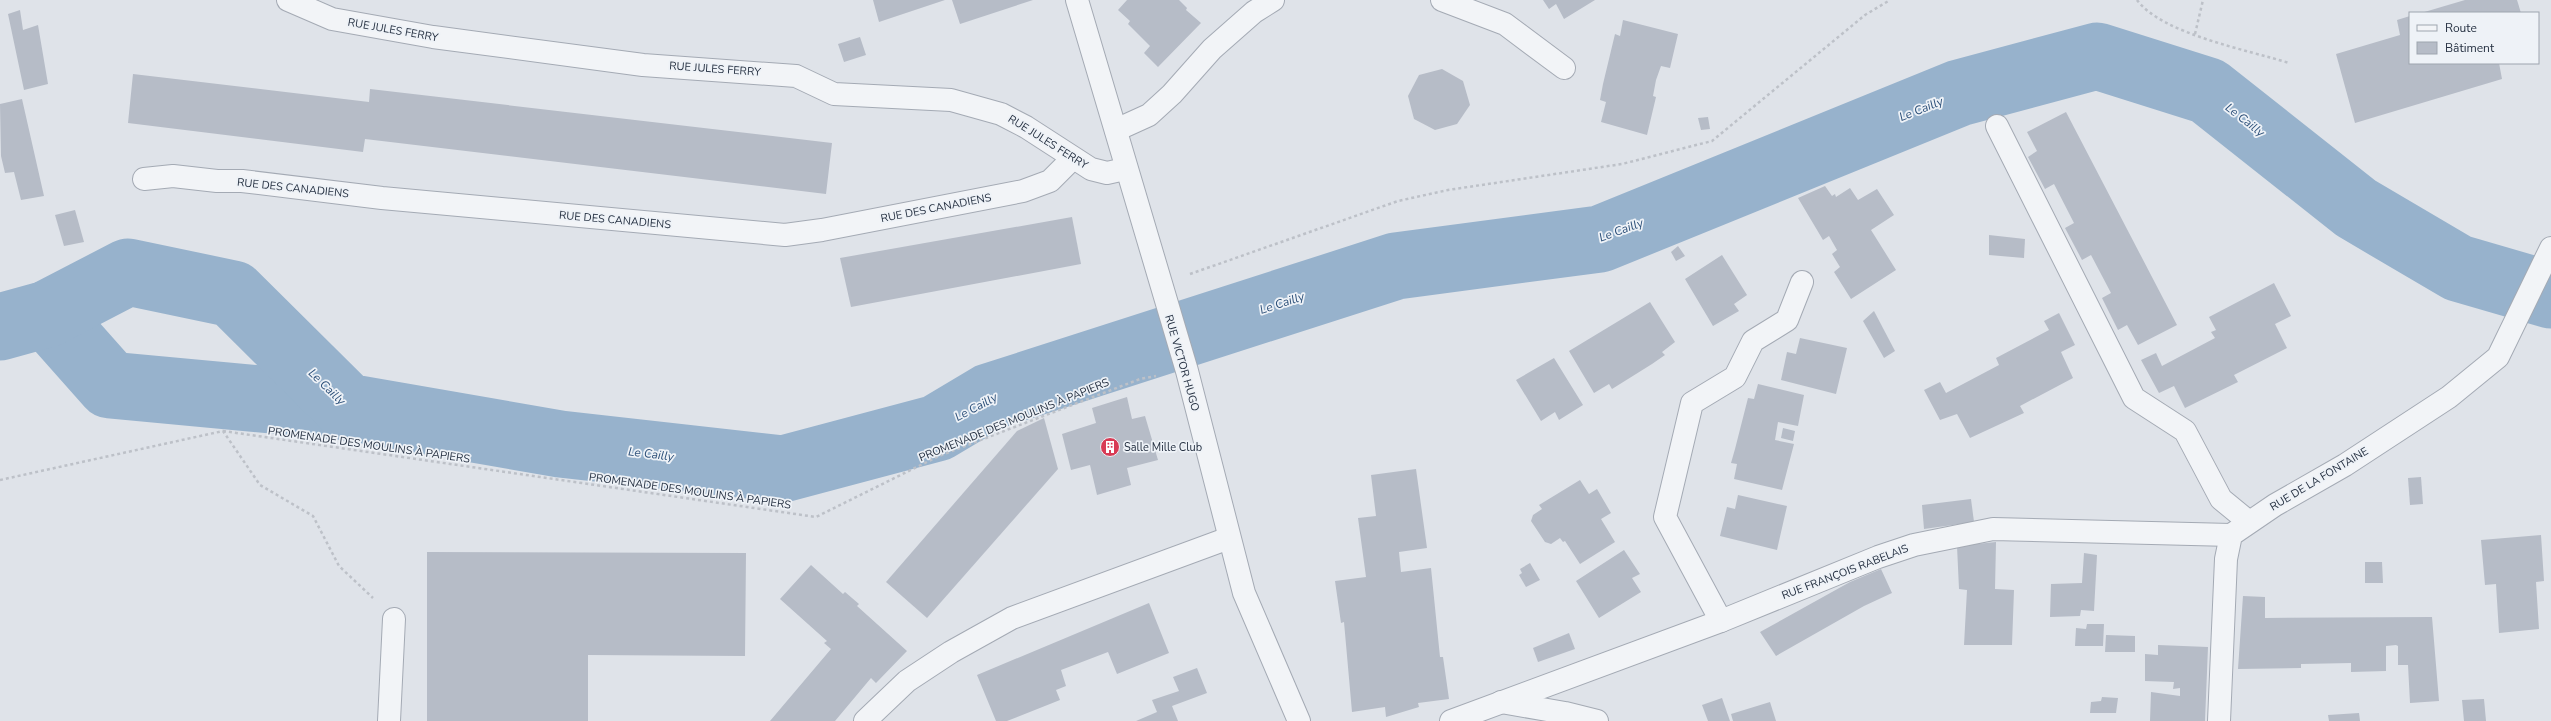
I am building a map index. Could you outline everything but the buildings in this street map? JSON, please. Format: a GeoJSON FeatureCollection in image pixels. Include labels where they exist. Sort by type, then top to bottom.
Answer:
{"type":"FeatureCollection","features":[{"type":"Feature","properties":{"kind":"street","name":"RUE JULES FERRY"},"geometry":{"type":"LineString","coordinates":[[288,0],[332,19],[433,37],[643,65],[796,76],[834,94],[951,100],[1001,114],[1026,127],[1091,169],[1107,174],[1125,169]]}},
{"type":"Feature","properties":{"kind":"street","name":"RUE VICTOR HUGO"},"geometry":{"type":"LineString","coordinates":[[1077,0],[1116,130],[1125,169],[1162,295],[1187,371],[1244,594],[1299,721]]}},
{"type":"Feature","properties":{"kind":"street"},"geometry":{"type":"LineString","coordinates":[[1116,130],[1149,115],[1172,94],[1212,49],[1254,12],[1273,0]]}},
{"type":"Feature","properties":{"kind":"street"},"geometry":{"type":"LineString","coordinates":[[1442,0],[1505,24],[1564,68]]}},
{"type":"Feature","properties":{"kind":"street"},"geometry":{"type":"LineString","coordinates":[[1997,126],[2134,398],[2185,431],[2221,499],[2249,522]]}},
{"type":"Feature","properties":{"kind":"street","name":"RUE DES CANADIENS"},"geometry":{"type":"LineString","coordinates":[[144,179],[173,176],[217,181],[242,180],[390,199],[785,235],[822,230],[1023,192],[1050,181],[1072,158]]}},
{"type":"Feature","properties":{"kind":"street","name":"RUE DE LA FONTAINE"},"geometry":{"type":"LineString","coordinates":[[2231,535],[2249,522],[2345,465],[2449,397],[2498,357],[2548,254]]}},
{"type":"Feature","properties":{"kind":"street"},"geometry":{"type":"LineString","coordinates":[[1721,621],[1665,517],[1692,404],[1736,377],[1753,341],[1787,320],[1802,282]]}},
{"type":"Feature","properties":{"kind":"street","name":"RUE FRANÇOIS RABELAIS"},"geometry":{"type":"LineString","coordinates":[[1451,721],[1721,621],[1878,557],[1914,545],[1993,529],[2231,535]]}},
{"type":"Feature","properties":{"kind":"street"},"geometry":{"type":"LineString","coordinates":[[2219,721],[2226,559],[2231,535]]}},
{"type":"Feature","properties":{"kind":"street"},"geometry":{"type":"LineString","coordinates":[[865,721],[907,681],[951,652],[1012,618],[1229,538]]}},
{"type":"Feature","properties":{"kind":"street"},"geometry":{"type":"LineString","coordinates":[[389,721],[394,619]]}},
{"type":"Feature","properties":{"kind":"street"},"geometry":{"type":"LineString","coordinates":[[1500,702],[1565,713],[1597,721]]}},
{"type":"Feature","properties":{"kind":"path"},"geometry":{"type":"LineString","coordinates":[[1193,273],[1398,201],[1448,190],[1622,164],[1712,141],[1865,15],[1890,0]]}},
{"type":"Feature","properties":{"kind":"path"},"geometry":{"type":"LineString","coordinates":[[2137,0],[2143,8],[2174,28],[2290,63]]}},
{"type":"Feature","properties":{"kind":"path"},"geometry":{"type":"LineString","coordinates":[[2195,34],[2203,0]]}},
{"type":"Feature","properties":{"kind":"path","name":"PROMENADE DES MOULINS À PAPIERS"},"geometry":{"type":"LineString","coordinates":[[223,432],[816,517],[939,456],[1140,379]]}},
{"type":"Feature","properties":{"kind":"path"},"geometry":{"type":"LineString","coordinates":[[0,480],[223,432],[260,485],[313,516],[339,566],[394,619]]}},
{"type":"Feature","properties":{"kind":"waterway","name":"Le Cailly"},"geometry":{"type":"LineString","coordinates":[[0,327],[47,314],[128,272],[233,294],[347,407],[560,444],[783,469],[937,428],[989,397],[1396,266],[1600,239],[1959,93],[2097,56],[2208,91],[2356,208],[2458,268],[2551,295]]}},
{"type":"Feature","properties":{"kind":"waterway"},"geometry":{"type":"LineString","coordinates":[[47,314],[110,385],[347,407]]}},
{"type":"Feature","properties":{"kind":"place","name":"Salle Mille Club"},"geometry":{"type":"Point","coordinates":[1110,447]}}]}
